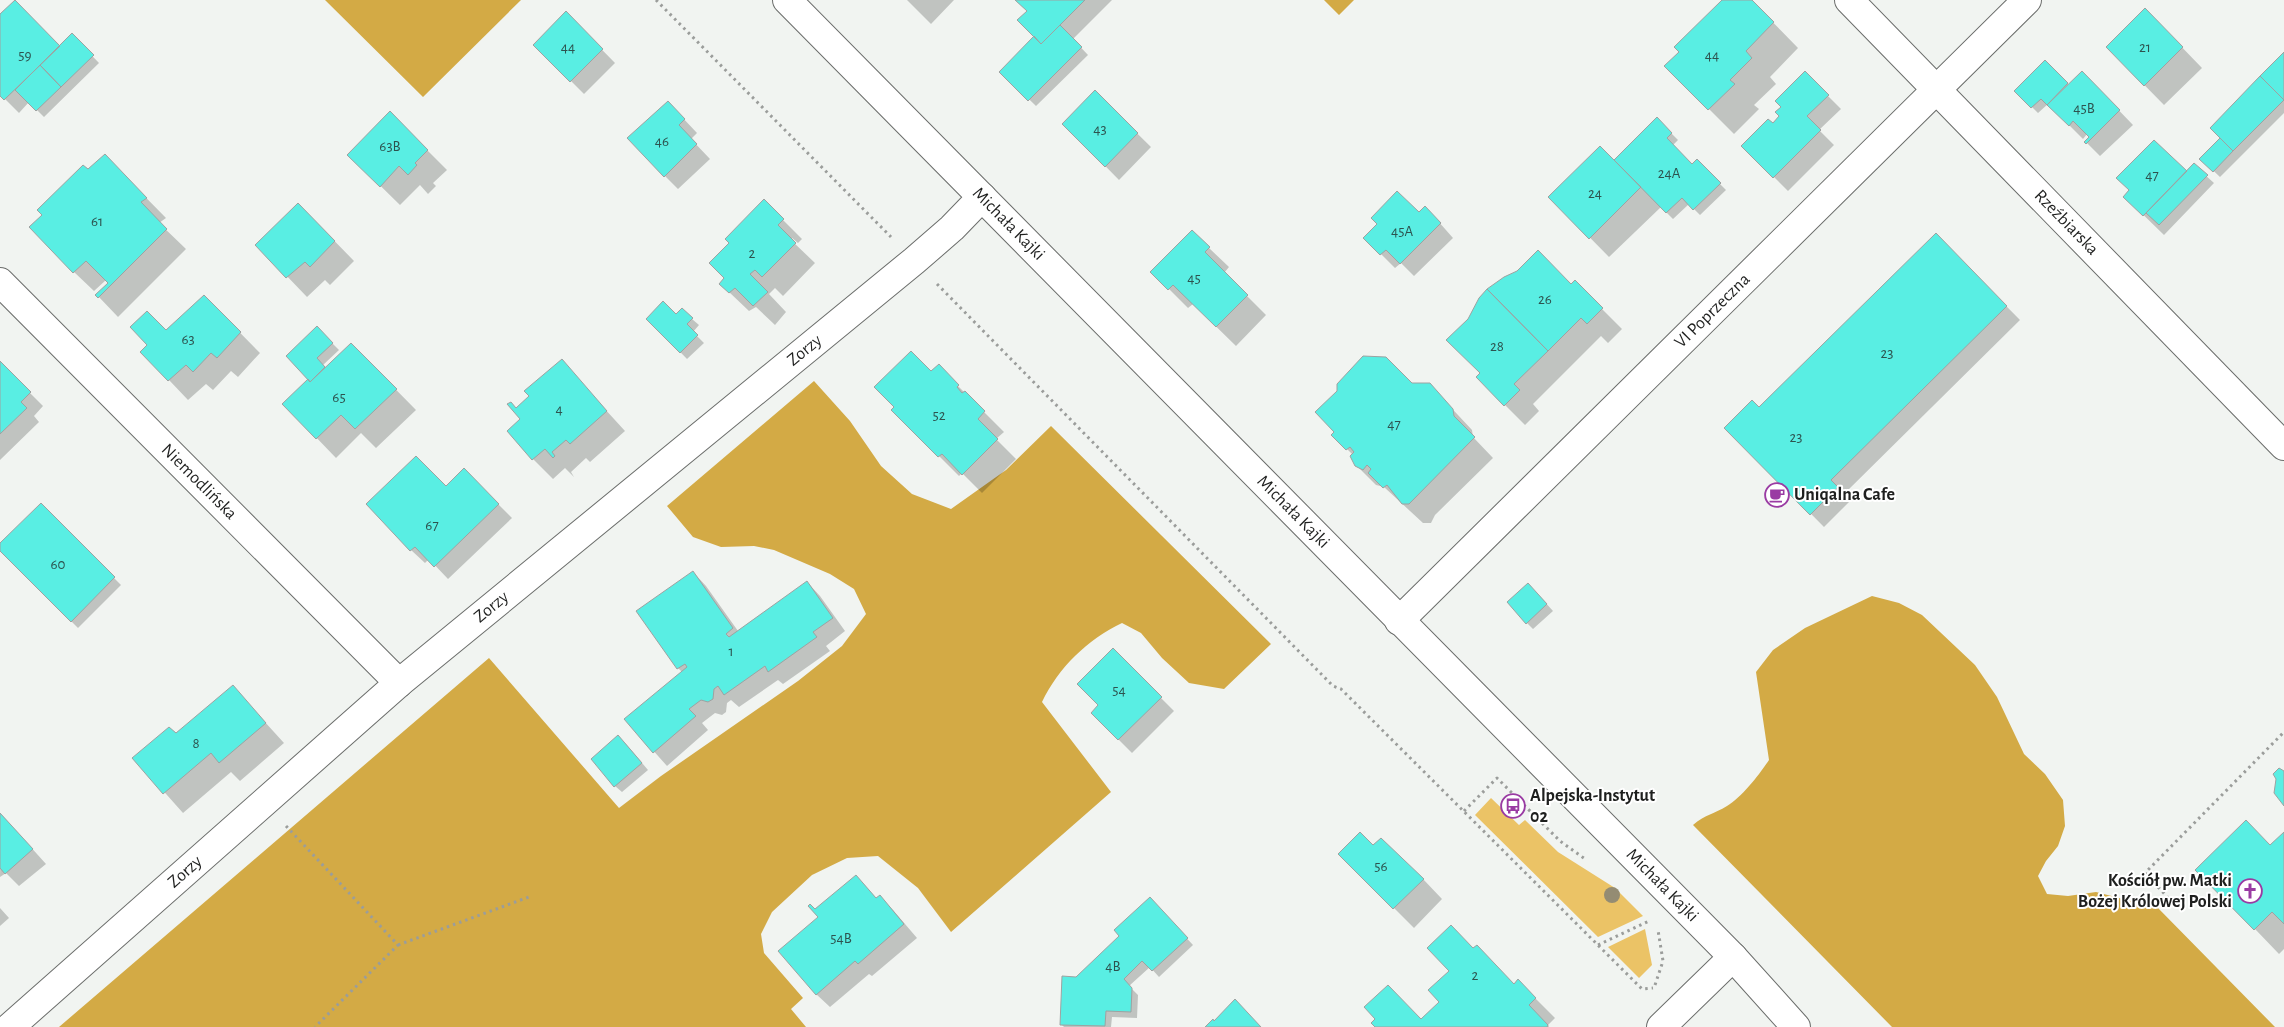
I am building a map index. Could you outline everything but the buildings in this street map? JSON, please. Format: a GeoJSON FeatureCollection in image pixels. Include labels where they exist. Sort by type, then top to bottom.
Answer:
{"type":"FeatureCollection","features":[{"type":"Feature","properties":{"kind":"street","name":"Michała Kajki"},"geometry":{"type":"LineString","coordinates":[[787,0],[1733,958],[1796,1027]]}},
{"type":"Feature","properties":{"kind":"street","name":"Rzeźbiarska"},"geometry":{"type":"LineString","coordinates":[[1850,0],[2284,446]]}},
{"type":"Feature","properties":{"kind":"street","name":"VI Poprzeczna"},"geometry":{"type":"LineString","coordinates":[[1399,621],[2027,0]]}},
{"type":"Feature","properties":{"kind":"street","name":"Zorzy"},"geometry":{"type":"LineString","coordinates":[[10,1027],[399,682],[914,260],[952,228],[982,197]]}},
{"type":"Feature","properties":{"kind":"street","name":"Niemodlińska"},"geometry":{"type":"LineString","coordinates":[[0,282],[399,682]]}},
{"type":"Feature","properties":{"kind":"street"},"geometry":{"type":"LineString","coordinates":[[1669,1019],[1733,958]]}},
{"type":"Feature","properties":{"kind":"path"},"geometry":{"type":"LineString","coordinates":[[656,0],[1333,686],[1341,689],[1642,989],[1654,987],[1669,1019]]}},
{"type":"Feature","properties":{"kind":"path"},"geometry":{"type":"LineString","coordinates":[[2173,903],[2145,872],[2284,732]]}},
{"type":"Feature","properties":{"kind":"path"},"geometry":{"type":"LineString","coordinates":[[1464,811],[1497,778],[1560,841],[1590,861]]}},
{"type":"Feature","properties":{"kind":"path"},"geometry":{"type":"LineString","coordinates":[[263,802],[398,945]]}},
{"type":"Feature","properties":{"kind":"path"},"geometry":{"type":"LineString","coordinates":[[315,1027],[398,945],[530,898]]}},
{"type":"Feature","properties":{"kind":"path"},"geometry":{"type":"LineString","coordinates":[[1598,945],[1655,918]]}},
{"type":"Feature","properties":{"kind":"shaded area"},"geometry":{"type":"Polygon","coordinates":[[[325,0],[521,0],[423,97],[325,0]]]}},
{"type":"Feature","properties":{"kind":"shaded area"},"geometry":{"type":"Polygon","coordinates":[[[1324,0],[1354,0],[1339,15],[1324,0]]]}},
{"type":"Feature","properties":{"kind":"shaded area"},"geometry":{"type":"Polygon","coordinates":[[[814,381],[850,421],[881,466],[912,494],[951,509],[1006,470],[1051,426],[1271,644],[1224,689],[1189,683],[1162,658],[1141,633],[1122,623],[1086,646],[1057,677],[1042,702],[1111,792],[951,932],[918,888],[878,856],[847,858],[812,875],[772,912],[761,934],[764,953],[803,998],[791,1009],[806,1027],[59,1027],[489,658],[619,808],[661,776],[798,681],[842,646],[866,614],[854,589],[830,574],[774,550],[754,546],[721,547],[693,537],[667,506],[814,381]]]}},
{"type":"Feature","properties":{"kind":"shaded area"},"geometry":{"type":"Polygon","coordinates":[[[1872,596],[1899,603],[1922,615],[1975,665],[1997,697],[2024,754],[2045,774],[2063,800],[2065,826],[2058,846],[2046,861],[2038,876],[2047,894],[2068,896],[2096,892],[2158,908],[2275,1027],[1892,1027],[1693,825],[1727,806],[1738,797],[1769,760],[1756,672],[1773,650],[1805,628],[1872,596]]]}},
{"type":"Feature","properties":{"kind":"shaded area"},"geometry":{"type":"Polygon","coordinates":[[[1491,798],[1519,825],[1525,820],[1558,852],[1615,888],[1643,916],[1598,937],[1475,815],[1491,798]]]}},
{"type":"Feature","properties":{"kind":"shaded area"},"geometry":{"type":"Polygon","coordinates":[[[1645,929],[1652,965],[1639,978],[1608,947],[1645,929]]]}},
{"type":"Feature","properties":{"kind":"place","name":"Uniqalna Cafe"},"geometry":{"type":"Point","coordinates":[1777,495]}},
{"type":"Feature","properties":{"kind":"place","name":"Alpejska-Instytut 02"},"geometry":{"type":"Point","coordinates":[1513,806]}},
{"type":"Feature","properties":{"kind":"place","name":"Kościół pw. Matki Bożej Królowej Polski"},"geometry":{"type":"Point","coordinates":[2250,891]}}]}
